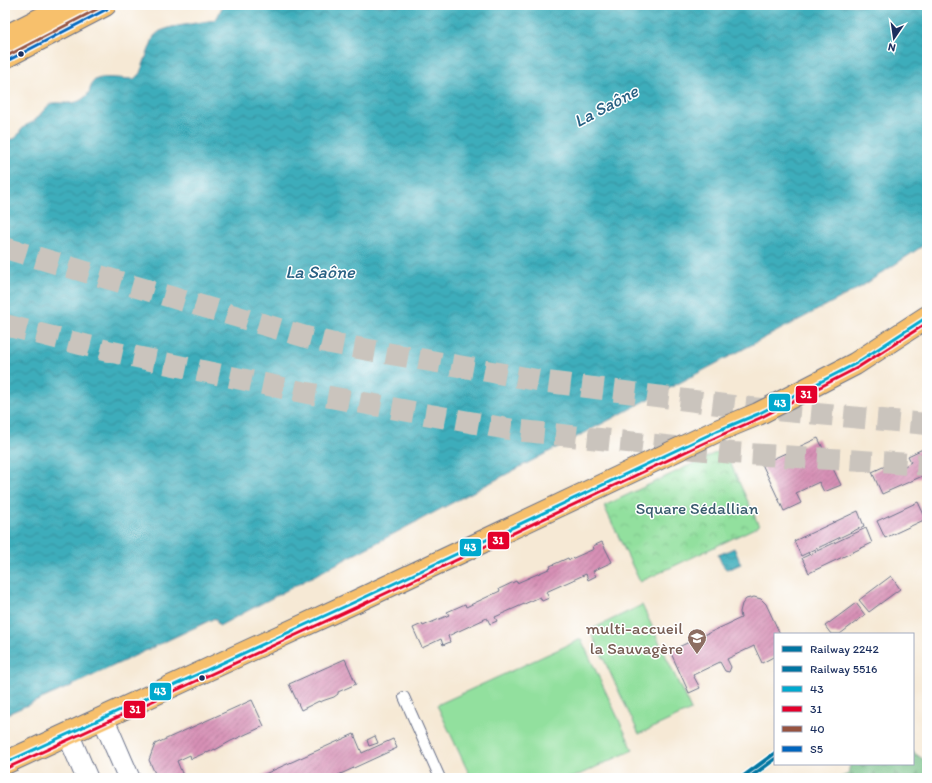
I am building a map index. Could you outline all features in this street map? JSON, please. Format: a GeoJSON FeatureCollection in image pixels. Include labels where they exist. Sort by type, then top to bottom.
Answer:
{"type":"FeatureCollection","features":[{"type":"Feature","properties":{"kind":"main road"},"geometry":{"type":"LineString","coordinates":[[5,37],[68,5]]}},
{"type":"Feature","properties":{"kind":"main road"},"geometry":{"type":"LineString","coordinates":[[5,57],[105,5]]}},
{"type":"Feature","properties":{"kind":"main road"},"geometry":{"type":"LineString","coordinates":[[5,763],[359,600],[717,431],[758,414],[855,364],[927,317]]}},
{"type":"Feature","properties":{"kind":"street"},"geometry":{"type":"LineString","coordinates":[[103,718],[129,778]]}},
{"type":"Feature","properties":{"kind":"street"},"geometry":{"type":"LineString","coordinates":[[68,734],[87,778]]}},
{"type":"Feature","properties":{"kind":"lane"},"geometry":{"type":"LineString","coordinates":[[404,698],[440,778]]}},
{"type":"Feature","properties":{"kind":"green space","name":"Square Sédallian"},"geometry":{"type":"Polygon","coordinates":[[[724,449],[759,526],[640,582],[604,506],[724,449]]]}},
{"type":"Feature","properties":{"kind":"green space"},"geometry":{"type":"Polygon","coordinates":[[[642,605],[691,710],[639,734],[590,630],[642,605]]]}},
{"type":"Feature","properties":{"kind":"green space"},"geometry":{"type":"Polygon","coordinates":[[[581,639],[633,750],[572,778],[471,778],[437,705],[581,639]]]}},
{"type":"Feature","properties":{"kind":"green space"},"geometry":{"type":"Polygon","coordinates":[[[914,753],[927,762],[926,778],[839,778],[848,774],[850,765],[914,765],[914,753]]]}},
{"type":"Feature","properties":{"kind":"water","name":"La Saône"},"geometry":{"type":"Polygon","coordinates":[[[223,5],[927,5],[927,243],[861,287],[219,626],[215,618],[71,686],[5,715],[5,139],[15,138],[25,126],[34,121],[52,103],[71,103],[81,100],[88,94],[94,80],[101,78],[134,79],[140,73],[154,36],[160,31],[172,27],[214,20],[218,16],[223,5]]]}},
{"type":"Feature","properties":{"kind":"water"},"geometry":{"type":"Polygon","coordinates":[[[734,548],[741,564],[726,569],[718,555],[734,548]]]}},
{"type":"Feature","properties":{"kind":"building"},"geometry":{"type":"Polygon","coordinates":[[[818,438],[841,485],[824,492],[819,482],[796,493],[801,503],[784,511],[762,464],[818,438]]]}},
{"type":"Feature","properties":{"kind":"building"},"geometry":{"type":"Polygon","coordinates":[[[927,447],[927,474],[882,494],[872,472],[894,462],[897,468],[901,466],[902,468],[911,462],[908,456],[927,447]]]}},
{"type":"Feature","properties":{"kind":"building"},"geometry":{"type":"Polygon","coordinates":[[[918,502],[926,519],[885,538],[877,521],[918,502]]]}},
{"type":"Feature","properties":{"kind":"building"},"geometry":{"type":"Polygon","coordinates":[[[858,511],[864,526],[801,556],[794,541],[858,511]]]}},
{"type":"Feature","properties":{"kind":"building"},"geometry":{"type":"Polygon","coordinates":[[[866,528],[872,543],[809,573],[802,558],[866,528]]]}},
{"type":"Feature","properties":{"kind":"building"},"geometry":{"type":"Polygon","coordinates":[[[602,542],[612,562],[593,571],[596,576],[588,580],[586,574],[546,592],[549,598],[542,601],[540,597],[495,617],[497,621],[490,624],[487,618],[448,636],[450,642],[443,645],[441,639],[422,648],[413,628],[422,624],[423,626],[449,615],[447,612],[465,604],[466,607],[500,591],[499,589],[516,581],[517,583],[551,568],[550,566],[568,558],[569,560],[594,549],[593,546],[602,542]]]}},
{"type":"Feature","properties":{"kind":"building"},"geometry":{"type":"Polygon","coordinates":[[[891,576],[900,589],[869,612],[859,600],[891,576]]]}},
{"type":"Feature","properties":{"kind":"building"},"geometry":{"type":"Polygon","coordinates":[[[754,597],[761,599],[766,604],[780,633],[774,633],[774,657],[762,663],[754,646],[727,659],[731,667],[729,672],[725,671],[720,662],[693,675],[700,688],[689,693],[670,651],[741,618],[740,612],[742,604],[746,599],[754,597]]]}},
{"type":"Feature","properties":{"kind":"building"},"geometry":{"type":"Polygon","coordinates":[[[856,603],[865,615],[841,633],[830,633],[825,626],[856,603]]]}},
{"type":"Feature","properties":{"kind":"building"},"geometry":{"type":"Polygon","coordinates":[[[345,659],[356,684],[338,692],[338,694],[334,697],[320,702],[319,701],[301,710],[289,684],[345,659]]]}},
{"type":"Feature","properties":{"kind":"building"},"geometry":{"type":"Polygon","coordinates":[[[252,700],[264,726],[215,750],[191,759],[190,755],[177,761],[184,778],[157,778],[149,760],[155,744],[252,700]]]}},
{"type":"Feature","properties":{"kind":"building"},"geometry":{"type":"Polygon","coordinates":[[[354,734],[362,753],[393,739],[397,748],[332,778],[256,778],[354,734]]]}},
{"type":"Feature","properties":{"kind":"building"},"geometry":{"type":"Polygon","coordinates":[[[375,736],[378,743],[369,746],[367,740],[375,736]]]}},
{"type":"Feature","properties":{"kind":"tunnel"},"geometry":{"type":"LineString","coordinates":[[5,248],[330,343],[548,382],[741,407],[927,424]]}},
{"type":"Feature","properties":{"kind":"tunnel"},"geometry":{"type":"LineString","coordinates":[[5,325],[108,351],[302,392],[514,430],[733,453],[927,465]]}},
{"type":"Feature","properties":{"kind":"rail line","name":"2242"},"geometry":{"type":"LineString","coordinates":[[741,778],[774,754]]}},
{"type":"Feature","properties":{"kind":"rail line","name":"5516"},"geometry":{"type":"LineString","coordinates":[[749,778],[774,760]]}},
{"type":"Feature","properties":{"kind":"transit line","name":"40"},"geometry":{"type":"LineString","coordinates":[[5,57],[105,5]]}},
{"type":"Feature","properties":{"kind":"transit line","name":"S5"},"geometry":{"type":"LineString","coordinates":[[7,61],[107,9]]}},
{"type":"Feature","properties":{"kind":"transit line","name":"43"},"geometry":{"type":"LineString","coordinates":[[5,763],[359,600],[717,431],[758,414],[855,364],[927,317]]}},
{"type":"Feature","properties":{"kind":"transit line","name":"31"},"geometry":{"type":"LineString","coordinates":[[7,768],[361,605],[760,418],[857,368],[927,323]]}},
{"type":"Feature","properties":{"kind":"place","name":"multi-accueil la Sauvagère"},"geometry":{"type":"Point","coordinates":[697,655]}}]}
